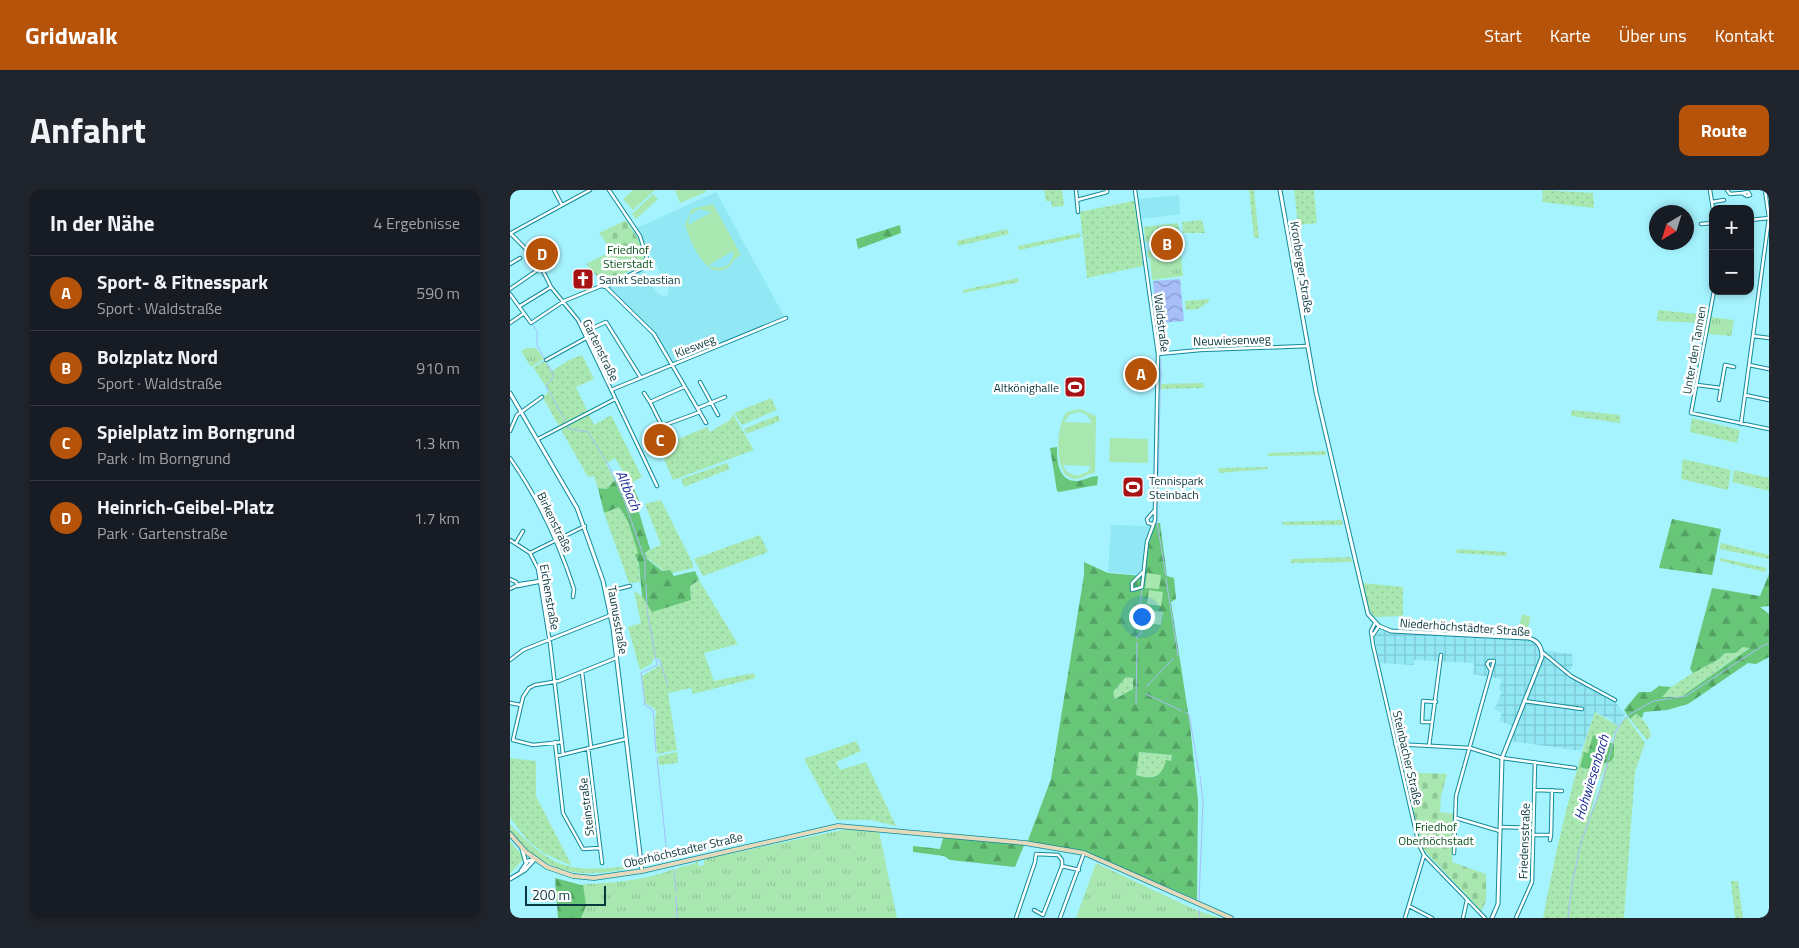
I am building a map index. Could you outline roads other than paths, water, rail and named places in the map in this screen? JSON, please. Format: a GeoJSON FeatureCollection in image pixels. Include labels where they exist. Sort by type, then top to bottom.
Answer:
{"type":"FeatureCollection","features":[{"type":"Feature","properties":{"kind":"main road","name":"Oberhöchstadter Straße"},"geometry":{"type":"LineString","coordinates":[[510,834],[522,849],[535,859],[560,872],[580,877],[599,878],[838,826],[1024,844],[1084,853],[1231,918]]}},
{"type":"Feature","properties":{"kind":"street"},"geometry":{"type":"LineString","coordinates":[[554,190],[562,205]]}},
{"type":"Feature","properties":{"kind":"street"},"geometry":{"type":"LineString","coordinates":[[510,234],[590,190]]}},
{"type":"Feature","properties":{"kind":"street"},"geometry":{"type":"LineString","coordinates":[[510,294],[531,323],[564,300],[601,286],[606,287],[647,266],[648,262],[641,238],[609,190]]}},
{"type":"Feature","properties":{"kind":"street"},"geometry":{"type":"LineString","coordinates":[[1076,190],[1078,212]]}},
{"type":"Feature","properties":{"kind":"street"},"geometry":{"type":"LineString","coordinates":[[1077,200],[1107,192],[1107,190]]}},
{"type":"Feature","properties":{"kind":"street","name":"Waldstraße"},"geometry":{"type":"LineString","coordinates":[[1135,190],[1158,354],[1155,510],[1142,586],[1136,590],[1131,589],[1132,583],[1143,572]]}},
{"type":"Feature","properties":{"kind":"street","name":"Kronberger Straße"},"geometry":{"type":"LineString","coordinates":[[1280,190],[1308,346],[1364,601],[1368,614],[1377,625]]}},
{"type":"Feature","properties":{"kind":"street"},"geometry":{"type":"LineString","coordinates":[[1710,190],[1712,205]]}},
{"type":"Feature","properties":{"kind":"street"},"geometry":{"type":"LineString","coordinates":[[1728,190],[1730,194],[1742,193]]}},
{"type":"Feature","properties":{"kind":"street"},"geometry":{"type":"LineString","coordinates":[[1765,190],[1769,218],[1741,424],[1769,429]]}},
{"type":"Feature","properties":{"kind":"street"},"geometry":{"type":"LineString","coordinates":[[1712,202],[1724,200]]}},
{"type":"Feature","properties":{"kind":"street"},"geometry":{"type":"LineString","coordinates":[[1754,220],[1769,218]]}},
{"type":"Feature","properties":{"kind":"street"},"geometry":{"type":"LineString","coordinates":[[1702,224],[1709,223]]}},
{"type":"Feature","properties":{"kind":"street","name":"Gartenstraße"},"geometry":{"type":"LineString","coordinates":[[510,234],[542,267],[552,287],[564,300],[584,332],[657,486]]}},
{"type":"Feature","properties":{"kind":"street"},"geometry":{"type":"LineString","coordinates":[[510,264],[520,258]]}},
{"type":"Feature","properties":{"kind":"street"},"geometry":{"type":"LineString","coordinates":[[510,289],[542,267]]}},
{"type":"Feature","properties":{"kind":"street"},"geometry":{"type":"LineString","coordinates":[[520,306],[552,287]]}},
{"type":"Feature","properties":{"kind":"street"},"geometry":{"type":"LineString","coordinates":[[606,287],[654,334],[706,423]]}},
{"type":"Feature","properties":{"kind":"street","name":"Unter den Tannen"},"geometry":{"type":"LineString","coordinates":[[1713,295],[1692,413],[1741,424]]}},
{"type":"Feature","properties":{"kind":"street"},"geometry":{"type":"LineString","coordinates":[[510,323],[523,314]]}},
{"type":"Feature","properties":{"kind":"street","name":"Kiesweg"},"geometry":{"type":"LineString","coordinates":[[611,390],[786,318]]}},
{"type":"Feature","properties":{"kind":"street"},"geometry":{"type":"LineString","coordinates":[[584,332],[606,322],[642,378]]}},
{"type":"Feature","properties":{"kind":"street"},"geometry":{"type":"LineString","coordinates":[[1753,336],[1769,338]]}},
{"type":"Feature","properties":{"kind":"street"},"geometry":{"type":"LineString","coordinates":[[546,360],[587,338]]}},
{"type":"Feature","properties":{"kind":"street","name":"Neuwiesenweg"},"geometry":{"type":"LineString","coordinates":[[1158,354],[1200,350],[1308,346]]}},
{"type":"Feature","properties":{"kind":"street"},"geometry":{"type":"LineString","coordinates":[[1719,400],[1726,365],[1734,367]]}},
{"type":"Feature","properties":{"kind":"street"},"geometry":{"type":"LineString","coordinates":[[1749,365],[1769,369]]}},
{"type":"Feature","properties":{"kind":"street"},"geometry":{"type":"LineString","coordinates":[[700,382],[718,415]]}},
{"type":"Feature","properties":{"kind":"street"},"geometry":{"type":"LineString","coordinates":[[1697,385],[1721,388]]}},
{"type":"Feature","properties":{"kind":"street"},"geometry":{"type":"LineString","coordinates":[[650,402],[685,387]]}},
{"type":"Feature","properties":{"kind":"street","name":"Taunusstraße"},"geometry":{"type":"LineString","coordinates":[[510,393],[577,508],[585,526],[606,592],[611,615],[642,870]]}},
{"type":"Feature","properties":{"kind":"street"},"geometry":{"type":"LineString","coordinates":[[644,393],[664,432]]}},
{"type":"Feature","properties":{"kind":"street"},"geometry":{"type":"LineString","coordinates":[[1745,395],[1769,400]]}},
{"type":"Feature","properties":{"kind":"street"},"geometry":{"type":"LineString","coordinates":[[510,430],[516,416],[542,397]]}},
{"type":"Feature","properties":{"kind":"street"},"geometry":{"type":"LineString","coordinates":[[698,408],[725,397]]}},
{"type":"Feature","properties":{"kind":"street"},"geometry":{"type":"LineString","coordinates":[[538,440],[616,400]]}},
{"type":"Feature","properties":{"kind":"street"},"geometry":{"type":"LineString","coordinates":[[663,427],[700,412]]}},
{"type":"Feature","properties":{"kind":"street","name":"Birkenstraße"},"geometry":{"type":"LineString","coordinates":[[510,458],[556,540],[574,589],[573,596]]}},
{"type":"Feature","properties":{"kind":"street","name":"Waldstraße"},"geometry":{"type":"LineString","coordinates":[[1152,524],[1148,523],[1147,519],[1155,510]]}},
{"type":"Feature","properties":{"kind":"street"},"geometry":{"type":"LineString","coordinates":[[530,553],[585,526]]}},
{"type":"Feature","properties":{"kind":"street"},"geometry":{"type":"LineString","coordinates":[[516,543],[523,530]]}},
{"type":"Feature","properties":{"kind":"street","name":"Eichenstraße"},"geometry":{"type":"LineString","coordinates":[[510,540],[530,553],[537,565],[549,640],[563,754]]}},
{"type":"Feature","properties":{"kind":"street"},"geometry":{"type":"LineString","coordinates":[[510,578],[518,586]]}},
{"type":"Feature","properties":{"kind":"street"},"geometry":{"type":"LineString","coordinates":[[510,589],[540,581]]}},
{"type":"Feature","properties":{"kind":"street"},"geometry":{"type":"LineString","coordinates":[[606,592],[630,586]]}},
{"type":"Feature","properties":{"kind":"street"},"geometry":{"type":"LineString","coordinates":[[510,660],[523,650],[611,615]]}},
{"type":"Feature","properties":{"kind":"street","name":"Steinbacher Straße"},"geometry":{"type":"LineString","coordinates":[[1377,625],[1372,636],[1415,831],[1424,855],[1485,918]]}},
{"type":"Feature","properties":{"kind":"street","name":"Niederhöchstädter Straße"},"geometry":{"type":"LineString","coordinates":[[1377,625],[1396,632],[1528,638],[1539,644],[1542,652],[1502,758],[1498,904],[1492,918]]}},
{"type":"Feature","properties":{"kind":"street"},"geometry":{"type":"LineString","coordinates":[[1542,652],[1571,676],[1614,700]]}},
{"type":"Feature","properties":{"kind":"street"},"geometry":{"type":"LineString","coordinates":[[1429,746],[1441,655]]}},
{"type":"Feature","properties":{"kind":"street"},"geometry":{"type":"LineString","coordinates":[[562,742],[533,745],[513,740],[524,694],[528,688],[534,685],[554,682],[616,658]]}},
{"type":"Feature","properties":{"kind":"street","name":"Steinstraße"},"geometry":{"type":"LineString","coordinates":[[582,671],[602,864]]}},
{"type":"Feature","properties":{"kind":"street"},"geometry":{"type":"LineString","coordinates":[[1454,854],[1456,796],[1491,671]]}},
{"type":"Feature","properties":{"kind":"street"},"geometry":{"type":"LineString","coordinates":[[1433,722],[1422,722],[1423,701],[1436,702]]}},
{"type":"Feature","properties":{"kind":"street"},"geometry":{"type":"LineString","coordinates":[[1524,701],[1582,709]]}},
{"type":"Feature","properties":{"kind":"street"},"geometry":{"type":"LineString","coordinates":[[510,703],[521,705]]}},
{"type":"Feature","properties":{"kind":"street"},"geometry":{"type":"LineString","coordinates":[[557,756],[626,739]]}},
{"type":"Feature","properties":{"kind":"street"},"geometry":{"type":"LineString","coordinates":[[556,742],[564,814],[582,849],[600,848]]}},
{"type":"Feature","properties":{"kind":"street"},"geometry":{"type":"LineString","coordinates":[[1395,744],[1470,748],[1502,758],[1575,768]]}},
{"type":"Feature","properties":{"kind":"street","name":"Friedensstraße"},"geometry":{"type":"LineString","coordinates":[[1516,918],[1532,882],[1535,762]]}},
{"type":"Feature","properties":{"kind":"street"},"geometry":{"type":"LineString","coordinates":[[1534,790],[1562,791]]}},
{"type":"Feature","properties":{"kind":"street"},"geometry":{"type":"LineString","coordinates":[[1550,840],[1552,790]]}},
{"type":"Feature","properties":{"kind":"street"},"geometry":{"type":"LineString","coordinates":[[1456,818],[1500,829],[1533,828]]}},
{"type":"Feature","properties":{"kind":"street"},"geometry":{"type":"LineString","coordinates":[[1533,834],[1551,835]]}},
{"type":"Feature","properties":{"kind":"street"},"geometry":{"type":"LineString","coordinates":[[522,849],[526,864]]}},
{"type":"Feature","properties":{"kind":"street"},"geometry":{"type":"LineString","coordinates":[[1060,918],[1084,853]]}},
{"type":"Feature","properties":{"kind":"street"},"geometry":{"type":"LineString","coordinates":[[1016,918],[1036,854],[1058,855],[1062,860],[1062,866],[1043,915],[1034,910]]}},
{"type":"Feature","properties":{"kind":"street"},"geometry":{"type":"LineString","coordinates":[[1405,918],[1424,855]]}},
{"type":"Feature","properties":{"kind":"street"},"geometry":{"type":"LineString","coordinates":[[520,872],[526,864],[535,859]]}},
{"type":"Feature","properties":{"kind":"street"},"geometry":{"type":"LineString","coordinates":[[510,879],[535,859]]}},
{"type":"Feature","properties":{"kind":"street"},"geometry":{"type":"LineString","coordinates":[[1062,866],[1078,870]]}},
{"type":"Feature","properties":{"kind":"street"},"geometry":{"type":"LineString","coordinates":[[1463,918],[1467,900]]}},
{"type":"Feature","properties":{"kind":"street"},"geometry":{"type":"LineString","coordinates":[[1408,906],[1432,918]]}},
{"type":"Feature","properties":{"kind":"water"},"geometry":{"type":"Polygon","coordinates":[[[1180,279],[1184,321],[1157,323],[1153,281],[1180,279]]]}},
{"type":"Feature","properties":{"kind":"waterway"},"geometry":{"type":"LineString","coordinates":[[1142,230],[1159,352]]}},
{"type":"Feature","properties":{"kind":"waterway","name":"Altbach"},"geometry":{"type":"LineString","coordinates":[[532,324],[537,331],[537,345],[554,376],[546,386],[566,422]]}},
{"type":"Feature","properties":{"kind":"waterway"},"geometry":{"type":"LineString","coordinates":[[1161,359],[1157,522],[1166,576]]}},
{"type":"Feature","properties":{"kind":"waterway","name":"Altbach"},"geometry":{"type":"LineString","coordinates":[[568,425],[570,429],[588,432],[609,466],[624,500],[645,560],[645,580]]}},
{"type":"Feature","properties":{"kind":"waterway"},"geometry":{"type":"LineString","coordinates":[[1166,579],[1177,656]]}},
{"type":"Feature","properties":{"kind":"waterway","name":"Altbach"},"geometry":{"type":"LineString","coordinates":[[646,584],[647,610],[657,665],[641,673],[645,705],[653,710],[656,752]]}},
{"type":"Feature","properties":{"kind":"waterway"},"geometry":{"type":"LineString","coordinates":[[1137,639],[1137,636],[1142,633],[1138,624],[1142,589]]}},
{"type":"Feature","properties":{"kind":"waterway"},"geometry":{"type":"LineString","coordinates":[[1136,704],[1137,642]]}},
{"type":"Feature","properties":{"kind":"waterway","name":"Hohwiesenbach"},"geometry":{"type":"LineString","coordinates":[[1568,918],[1572,884],[1581,842],[1601,788],[1616,731],[1623,720],[1653,701],[1686,696],[1769,643]]}},
{"type":"Feature","properties":{"kind":"waterway"},"geometry":{"type":"LineString","coordinates":[[1146,687],[1174,658]]}},
{"type":"Feature","properties":{"kind":"waterway","name":"Altbach"},"geometry":{"type":"LineString","coordinates":[[657,659],[660,661],[668,686]]}},
{"type":"Feature","properties":{"kind":"waterway"},"geometry":{"type":"LineString","coordinates":[[1146,694],[1182,711]]}},
{"type":"Feature","properties":{"kind":"waterway"},"geometry":{"type":"LineString","coordinates":[[1185,712],[1189,714],[1199,773]]}},
{"type":"Feature","properties":{"kind":"waterway","name":"Altbach"},"geometry":{"type":"LineString","coordinates":[[657,758],[667,855]]}},
{"type":"Feature","properties":{"kind":"waterway"},"geometry":{"type":"LineString","coordinates":[[1199,901],[1203,801],[1200,776]]}},
{"type":"Feature","properties":{"kind":"waterway","name":"Altbach"},"geometry":{"type":"LineString","coordinates":[[674,870],[676,892]]}},
{"type":"Feature","properties":{"kind":"waterway","name":"Altbach"},"geometry":{"type":"LineString","coordinates":[[676,896],[677,918]]}},
{"type":"Feature","properties":{"kind":"waterway"},"geometry":{"type":"LineString","coordinates":[[1199,910],[1200,918]]}},
{"type":"Feature","properties":{"kind":"place","name":"Bolzplatz Nord"},"geometry":{"type":"Point","coordinates":[1167,244]}},
{"type":"Feature","properties":{"kind":"place","name":"Heinrich-Geibel-Platz"},"geometry":{"type":"Point","coordinates":[542,254]}},
{"type":"Feature","properties":{"kind":"place","name":"Sankt Sebastian"},"geometry":{"type":"Point","coordinates":[583,279]}},
{"type":"Feature","properties":{"kind":"place","name":"Sport- & Fitnesspark"},"geometry":{"type":"Point","coordinates":[1141,374]}},
{"type":"Feature","properties":{"kind":"place","name":"Altkönighalle"},"geometry":{"type":"Point","coordinates":[1075,387]}},
{"type":"Feature","properties":{"kind":"place","name":"Spielplatz im Borngrund"},"geometry":{"type":"Point","coordinates":[660,440]}},
{"type":"Feature","properties":{"kind":"place","name":"Tennispark Steinbach"},"geometry":{"type":"Point","coordinates":[1133,487]}},
{"type":"Feature","properties":{"kind":"park label","name":"Friedhof Stierstadt"},"geometry":{"type":"Point","coordinates":[628,256]}},
{"type":"Feature","properties":{"kind":"park label","name":"Friedhof Oberhöchstadt"},"geometry":{"type":"Point","coordinates":[1436,833]}}]}
